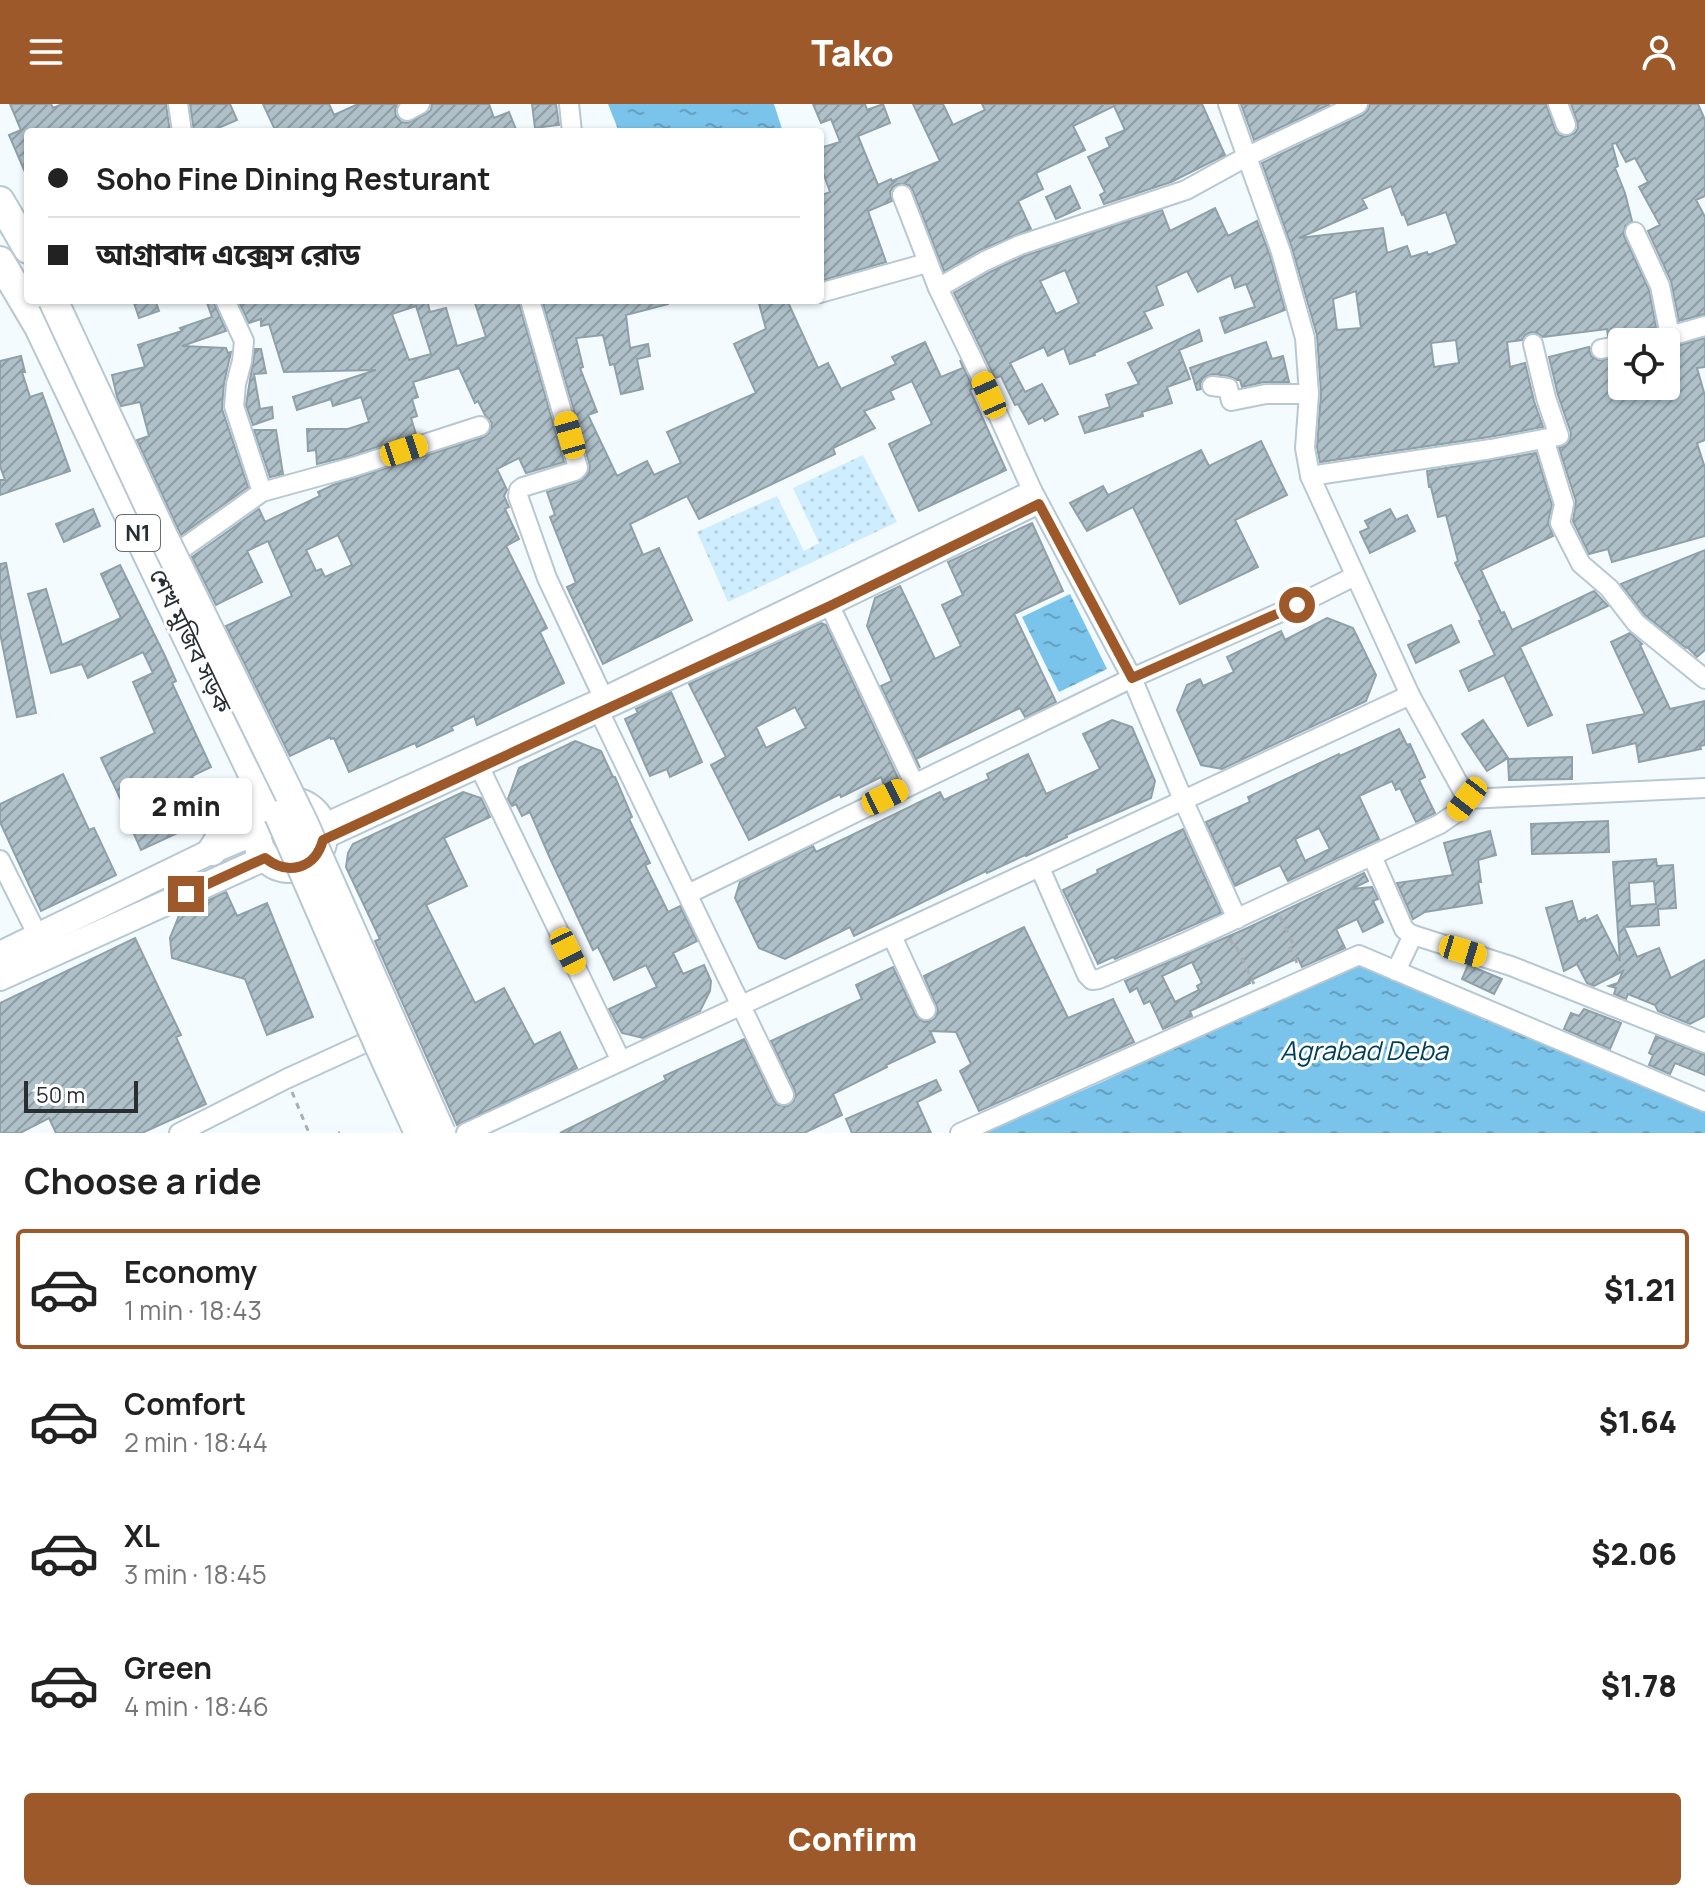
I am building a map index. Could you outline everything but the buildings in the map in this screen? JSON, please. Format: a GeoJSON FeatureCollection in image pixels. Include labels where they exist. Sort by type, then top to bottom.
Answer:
{"type":"FeatureCollection","features":[{"type":"Feature","properties":{"kind":"highway"},"geometry":{"type":"LineString","coordinates":[[0,200],[24,240]]}},
{"type":"Feature","properties":{"kind":"highway"},"geometry":{"type":"LineString","coordinates":[[0,242],[24,283]]}},
{"type":"Feature","properties":{"kind":"highway","name":"শেখ মুজিব সড়ক"},"geometry":{"type":"LineString","coordinates":[[0,261],[24,302]]}},
{"type":"Feature","properties":{"kind":"highway","name":"শেখ মুজিব সড়ক"},"geometry":{"type":"LineString","coordinates":[[25,304],[257,780],[271,825]]}},
{"type":"Feature","properties":{"kind":"highway"},"geometry":{"type":"LineString","coordinates":[[36,304],[134,515],[254,756],[419,1133]]}},
{"type":"Feature","properties":{"kind":"highway"},"geometry":{"type":"LineString","coordinates":[[58,304],[163,536],[303,822],[440,1133]]}},
{"type":"Feature","properties":{"kind":"highway","name":"শেখ মুজিব সড়ক"},"geometry":{"type":"LineString","coordinates":[[58,304],[175,554],[271,825]]}},
{"type":"Feature","properties":{"kind":"highway"},"geometry":{"type":"LineString","coordinates":[[212,851],[257,780]]}},
{"type":"Feature","properties":{"kind":"highway"},"geometry":{"type":"LineString","coordinates":[[314,847],[283,868],[273,864],[271,825],[308,807],[314,811],[314,847],[369,1041],[411,1133]]}},
{"type":"Feature","properties":{"kind":"highway"},"geometry":{"type":"LineString","coordinates":[[314,847],[440,1133]]}},
{"type":"Feature","properties":{"kind":"main road"},"geometry":{"type":"LineString","coordinates":[[0,954],[271,825]]}},
{"type":"Feature","properties":{"kind":"main road"},"geometry":{"type":"LineString","coordinates":[[0,978],[271,825]]}},
{"type":"Feature","properties":{"kind":"street"},"geometry":{"type":"LineString","coordinates":[[178,104],[181,128]]}},
{"type":"Feature","properties":{"kind":"street"},"geometry":{"type":"LineString","coordinates":[[569,104],[572,128]]}},
{"type":"Feature","properties":{"kind":"street"},"geometry":{"type":"LineString","coordinates":[[1228,104],[1281,252],[1305,338],[1309,394],[1305,448],[1310,476],[1410,695],[1467,799]]}},
{"type":"Feature","properties":{"kind":"street"},"geometry":{"type":"LineString","coordinates":[[938,288],[1020,245],[1186,190],[1246,157],[1358,104]]}},
{"type":"Feature","properties":{"kind":"street"},"geometry":{"type":"LineString","coordinates":[[1558,104],[1566,125]]}},
{"type":"Feature","properties":{"kind":"street"},"geometry":{"type":"LineString","coordinates":[[902,195],[938,288],[1035,497],[1132,678],[1230,922]]}},
{"type":"Feature","properties":{"kind":"street"},"geometry":{"type":"LineString","coordinates":[[1635,232],[1660,286],[1668,328]]}},
{"type":"Feature","properties":{"kind":"street"},"geometry":{"type":"LineString","coordinates":[[824,292],[927,263]]}},
{"type":"Feature","properties":{"kind":"street"},"geometry":{"type":"LineString","coordinates":[[227,304],[244,341],[234,406],[262,492]]}},
{"type":"Feature","properties":{"kind":"street"},"geometry":{"type":"LineString","coordinates":[[531,304],[578,468],[523,487],[518,496],[547,578],[601,705],[784,1095]]}},
{"type":"Feature","properties":{"kind":"street"},"geometry":{"type":"LineString","coordinates":[[1680,333],[1705,326]]}},
{"type":"Feature","properties":{"kind":"street"},"geometry":{"type":"LineString","coordinates":[[1310,476],[1559,436],[1533,344]]}},
{"type":"Feature","properties":{"kind":"street"},"geometry":{"type":"LineString","coordinates":[[1601,349],[1608,348]]}},
{"type":"Feature","properties":{"kind":"street"},"geometry":{"type":"LineString","coordinates":[[1212,386],[1228,388],[1231,401],[1266,394],[1309,394]]}},
{"type":"Feature","properties":{"kind":"street"},"geometry":{"type":"LineString","coordinates":[[175,554],[262,492],[353,467],[480,426]]}},
{"type":"Feature","properties":{"kind":"street"},"geometry":{"type":"LineString","coordinates":[[1544,439],[1564,504],[1560,523],[1581,564],[1609,588],[1636,623],[1705,679]]}},
{"type":"Feature","properties":{"kind":"street"},"geometry":{"type":"LineString","coordinates":[[314,847],[480,768],[601,705],[830,606],[1035,497]]}},
{"type":"Feature","properties":{"kind":"street"},"geometry":{"type":"LineString","coordinates":[[314,847],[601,705],[1035,497]]}},
{"type":"Feature","properties":{"kind":"street"},"geometry":{"type":"LineString","coordinates":[[688,894],[1132,678],[1355,576]]}},
{"type":"Feature","properties":{"kind":"street"},"geometry":{"type":"LineString","coordinates":[[830,606],[914,783]]}},
{"type":"Feature","properties":{"kind":"street"},"geometry":{"type":"LineString","coordinates":[[466,1133],[1410,695]]}},
{"type":"Feature","properties":{"kind":"street"},"geometry":{"type":"LineString","coordinates":[[480,768],[621,1061]]}},
{"type":"Feature","properties":{"kind":"street"},"geometry":{"type":"LineString","coordinates":[[1040,868],[1087,975],[1092,980],[1230,922],[1440,824],[1456,813],[1467,799],[1705,788]]}},
{"type":"Feature","properties":{"kind":"street"},"geometry":{"type":"LineString","coordinates":[[1372,856],[1404,929],[1413,935],[1511,966],[1705,1043]]}},
{"type":"Feature","properties":{"kind":"street"},"geometry":{"type":"LineString","coordinates":[[0,860],[38,936]]}},
{"type":"Feature","properties":{"kind":"street"},"geometry":{"type":"LineString","coordinates":[[1396,971],[1413,935]]}},
{"type":"Feature","properties":{"kind":"street"},"geometry":{"type":"LineString","coordinates":[[892,936],[926,1010]]}},
{"type":"Feature","properties":{"kind":"street"},"geometry":{"type":"LineString","coordinates":[[960,1133],[1359,955],[1705,1102]]}},
{"type":"Feature","properties":{"kind":"street"},"geometry":{"type":"LineString","coordinates":[[179,1133],[369,1041]]}},
{"type":"Feature","properties":{"kind":"path"},"geometry":{"type":"LineString","coordinates":[[1273,902],[1294,946],[1290,948],[1305,980]]}},
{"type":"Feature","properties":{"kind":"path"},"geometry":{"type":"LineString","coordinates":[[1230,922],[1234,947],[1261,999]]}},
{"type":"Feature","properties":{"kind":"path"},"geometry":{"type":"LineString","coordinates":[[286,1079],[309,1133]]}},
{"type":"Feature","properties":{"kind":"shaded area"},"geometry":{"type":"Polygon","coordinates":[[[863,455],[897,522],[728,602],[697,532],[777,496],[804,551],[819,543],[793,488],[863,455]]]}},
{"type":"Feature","properties":{"kind":"water"},"geometry":{"type":"Polygon","coordinates":[[[608,104],[774,104],[782,128],[617,128],[608,104]]]}},
{"type":"Feature","properties":{"kind":"water"},"geometry":{"type":"Polygon","coordinates":[[[1070,594],[1107,669],[1059,692],[1022,617],[1070,594]]]}},
{"type":"Feature","properties":{"kind":"water","name":"Agrabad Deba"},"geometry":{"type":"Polygon","coordinates":[[[1364,964],[1705,1107],[1705,1133],[984,1133],[1102,1082],[1327,977],[1364,964]]]}},
{"type":"Feature","properties":{"kind":"route"},"geometry":{"type":"LineString","coordinates":[[186,894],[265,858],[283,868],[304,865],[313,859],[323,840],[830,606],[1039,504],[1132,678],[1297,605]]}}]}
